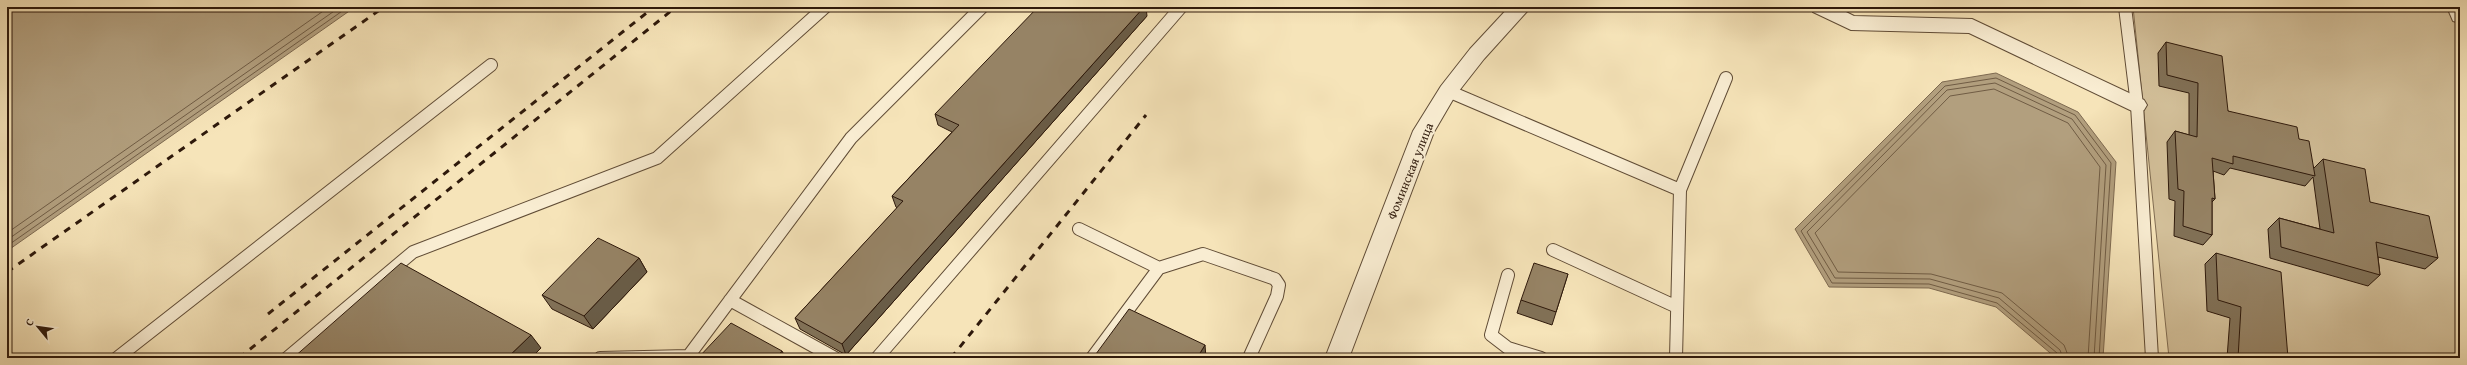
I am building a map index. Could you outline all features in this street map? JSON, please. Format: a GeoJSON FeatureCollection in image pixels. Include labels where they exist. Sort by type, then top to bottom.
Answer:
{"type":"FeatureCollection","features":[{"type":"Feature","properties":{"kind":"street","name":"Фоминская улица"},"geometry":{"type":"LineString","coordinates":[[1337,358],[1424,131],[1448,91],[1477,54],[1521,7]]}},
{"type":"Feature","properties":{"kind":"street"},"geometry":{"type":"LineString","coordinates":[[1820,7],[1851,23],[1972,26],[2137,105]]}},
{"type":"Feature","properties":{"kind":"street"},"geometry":{"type":"LineString","coordinates":[[2457,7],[2460,16]]}},
{"type":"Feature","properties":{"kind":"lane"},"geometry":{"type":"LineString","coordinates":[[287,358],[413,252],[657,158],[825,7]]}},
{"type":"Feature","properties":{"kind":"lane"},"geometry":{"type":"LineString","coordinates":[[600,358],[687,357],[851,138],[982,7]]}},
{"type":"Feature","properties":{"kind":"lane"},"geometry":{"type":"LineString","coordinates":[[877,358],[1181,7]]}},
{"type":"Feature","properties":{"kind":"lane"},"geometry":{"type":"LineString","coordinates":[[2125,7],[2137,105],[2152,358]]}},
{"type":"Feature","properties":{"kind":"lane"},"geometry":{"type":"LineString","coordinates":[[117,358],[491,65]]}},
{"type":"Feature","properties":{"kind":"lane"},"geometry":{"type":"LineString","coordinates":[[1676,358],[1680,190],[1726,78]]}},
{"type":"Feature","properties":{"kind":"lane"},"geometry":{"type":"LineString","coordinates":[[1448,91],[1680,190]]}},
{"type":"Feature","properties":{"kind":"lane"},"geometry":{"type":"LineString","coordinates":[[1079,229],[1159,268]]}},
{"type":"Feature","properties":{"kind":"lane"},"geometry":{"type":"LineString","coordinates":[[1553,250],[1677,307]]}},
{"type":"Feature","properties":{"kind":"lane"},"geometry":{"type":"LineString","coordinates":[[1092,358],[1159,268],[1203,254],[1275,279],[1279,285],[1277,296],[1249,358]]}},
{"type":"Feature","properties":{"kind":"lane"},"geometry":{"type":"LineString","coordinates":[[1508,275],[1493,323],[1491,335],[1497,342],[1507,347],[1541,358]]}},
{"type":"Feature","properties":{"kind":"lane"},"geometry":{"type":"LineString","coordinates":[[730,300],[835,358]]}},
{"type":"Feature","properties":{"kind":"shaded area"},"geometry":{"type":"Polygon","coordinates":[[[2133,7],[2460,7],[2460,358],[2169,358],[2133,7]]]}},
{"type":"Feature","properties":{"kind":"water"},"geometry":{"type":"Polygon","coordinates":[[[7,7],[355,7],[7,251],[7,7]]]}},
{"type":"Feature","properties":{"kind":"water"},"geometry":{"type":"Polygon","coordinates":[[[1996,73],[2078,112],[2116,162],[2103,358],[2056,358],[1996,307],[1929,288],[1829,287],[1795,229],[1942,82],[1996,73]]]}},
{"type":"Feature","properties":{"kind":"building"},"geometry":{"type":"Polygon","coordinates":[[[1038,7],[1144,7],[842,344],[795,318],[903,201],[892,196],[959,125],[935,114],[1038,7]]]}},
{"type":"Feature","properties":{"kind":"building"},"geometry":{"type":"Polygon","coordinates":[[[2166,42],[2222,56],[2228,111],[2297,127],[2299,139],[2309,141],[2315,176],[2233,156],[2233,164],[2212,158],[2215,199],[2212,198],[2212,235],[2183,226],[2184,191],[2178,189],[2175,131],[2197,137],[2198,83],[2167,75],[2166,42]]]}},
{"type":"Feature","properties":{"kind":"building"},"geometry":{"type":"Polygon","coordinates":[[[2323,159],[2365,169],[2370,202],[2429,216],[2438,258],[2376,242],[2380,275],[2281,247],[2279,218],[2334,233],[2323,159]]]}},
{"type":"Feature","properties":{"kind":"building"},"geometry":{"type":"Polygon","coordinates":[[[598,238],[639,258],[584,316],[542,295],[598,238]]]}},
{"type":"Feature","properties":{"kind":"building"},"geometry":{"type":"Polygon","coordinates":[[[2216,253],[2281,272],[2288,358],[2238,358],[2241,307],[2218,300],[2216,253]]]}},
{"type":"Feature","properties":{"kind":"building"},"geometry":{"type":"Polygon","coordinates":[[[401,263],[531,335],[507,358],[293,358],[401,263]]]}},
{"type":"Feature","properties":{"kind":"building"},"geometry":{"type":"Polygon","coordinates":[[[1534,263],[1568,274],[1556,312],[1521,300],[1534,263]]]}},
{"type":"Feature","properties":{"kind":"building"},"geometry":{"type":"Polygon","coordinates":[[[1129,309],[1205,345],[1197,358],[1093,358],[1129,309]]]}},
{"type":"Feature","properties":{"kind":"building"},"geometry":{"type":"Polygon","coordinates":[[[731,323],[782,351],[776,358],[698,358],[731,323]]]}},
{"type":"Feature","properties":{"kind":"railway"},"geometry":{"type":"LineString","coordinates":[[7,272],[384,7]]}},
{"type":"Feature","properties":{"kind":"railway"},"geometry":{"type":"LineString","coordinates":[[268,314],[654,7]]}},
{"type":"Feature","properties":{"kind":"railway"},"geometry":{"type":"LineString","coordinates":[[239,358],[676,7]]}},
{"type":"Feature","properties":{"kind":"railway"},"geometry":{"type":"LineString","coordinates":[[951,358],[1146,115]]}}]}
